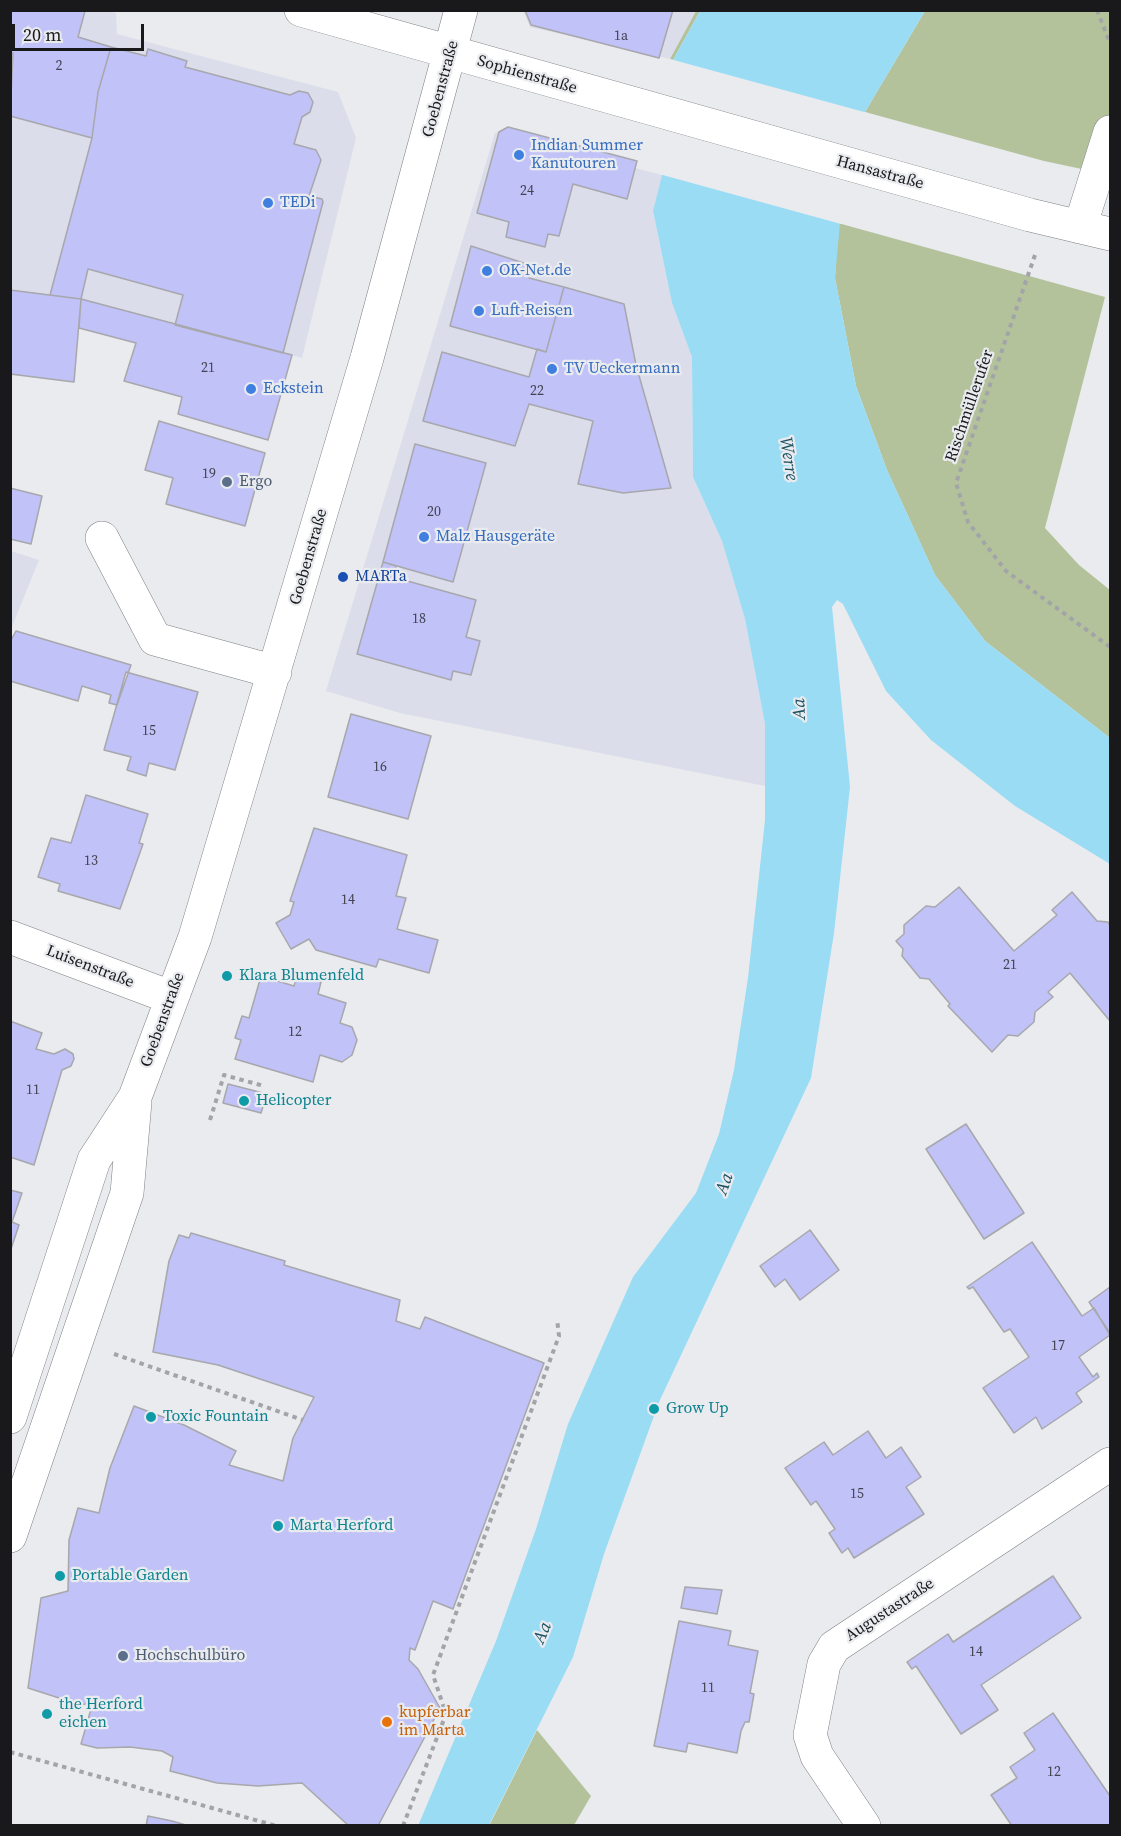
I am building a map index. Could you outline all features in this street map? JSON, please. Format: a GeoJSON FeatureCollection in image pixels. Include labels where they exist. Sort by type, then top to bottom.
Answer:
{"type":"FeatureCollection","features":[{"type":"Feature","properties":{"kind":"street","name":"Sophienstraße"},"geometry":{"type":"LineString","coordinates":[[301,10],[650,109]]}},
{"type":"Feature","properties":{"kind":"street","name":"Goebenstraße"},"geometry":{"type":"LineString","coordinates":[[10,1417],[94,1160],[135,1097],[170,997],[195,937],[367,358],[461,10]]}},
{"type":"Feature","properties":{"kind":"street","name":"Hansastraße"},"geometry":{"type":"LineString","coordinates":[[650,109],[1095,231]]}},
{"type":"Feature","properties":{"kind":"street"},"geometry":{"type":"LineString","coordinates":[[1095,231],[1110,132]]}},
{"type":"Feature","properties":{"kind":"street"},"geometry":{"type":"LineString","coordinates":[[102,538],[155,639],[275,672]]}},
{"type":"Feature","properties":{"kind":"street","name":"Luisenstraße"},"geometry":{"type":"LineString","coordinates":[[10,937],[170,997]]}},
{"type":"Feature","properties":{"kind":"street","name":"Goebenstraße"},"geometry":{"type":"LineString","coordinates":[[10,1536],[127,1193],[135,1097]]}},
{"type":"Feature","properties":{"kind":"street","name":"Augustastraße"},"geometry":{"type":"LineString","coordinates":[[864,1826],[817,1756],[810,1735],[824,1664],[834,1647],[1110,1464]]}},
{"type":"Feature","properties":{"kind":"path"},"geometry":{"type":"LineString","coordinates":[[1097,10],[1110,43]]}},
{"type":"Feature","properties":{"kind":"path","name":"Rischmüllerufer"},"geometry":{"type":"LineString","coordinates":[[1039,217],[956,483],[968,522],[1006,571],[1110,647]]}},
{"type":"Feature","properties":{"kind":"path"},"geometry":{"type":"LineString","coordinates":[[210,1120],[224,1075],[264,1086]]}},
{"type":"Feature","properties":{"kind":"path"},"geometry":{"type":"LineString","coordinates":[[403,1826],[446,1714],[433,1675],[559,1336],[557,1319]]}},
{"type":"Feature","properties":{"kind":"path"},"geometry":{"type":"LineString","coordinates":[[77,1341],[303,1420]]}},
{"type":"Feature","properties":{"kind":"path"},"geometry":{"type":"LineString","coordinates":[[10,1752],[277,1826]]}},
{"type":"Feature","properties":{"kind":"shaded area"},"geometry":{"type":"Polygon","coordinates":[[[11,11],[108,11],[116,13],[117,34],[338,92],[356,138],[302,358],[81,299],[11,290],[11,11]]]}},
{"type":"Feature","properties":{"kind":"shaded area"},"geometry":{"type":"Polygon","coordinates":[[[523,11],[696,11],[670,59],[530,27],[523,11]]]}},
{"type":"Feature","properties":{"kind":"shaded area"},"geometry":{"type":"Polygon","coordinates":[[[508,127],[637,161],[635,168],[662,175],[653,212],[672,303],[692,357],[693,477],[722,541],[745,619],[765,724],[765,786],[400,713],[326,691],[495,133],[508,127]]]}},
{"type":"Feature","properties":{"kind":"shaded area"},"geometry":{"type":"Polygon","coordinates":[[[10,551],[39,560],[11,629],[10,551]]]}},
{"type":"Feature","properties":{"kind":"green space"},"geometry":{"type":"Polygon","coordinates":[[[696,11],[700,11],[673,60],[670,59],[696,11]]]}},
{"type":"Feature","properties":{"kind":"green space"},"geometry":{"type":"Polygon","coordinates":[[[925,11],[1110,11],[1110,175],[1044,161],[865,112],[925,11]]]}},
{"type":"Feature","properties":{"kind":"green space"},"geometry":{"type":"Polygon","coordinates":[[[838,223],[1105,297],[1045,528],[1079,565],[1110,590],[1110,738],[985,641],[935,575],[887,470],[856,386],[835,278],[838,223]]]}},
{"type":"Feature","properties":{"kind":"green space"},"geometry":{"type":"Polygon","coordinates":[[[537,1730],[591,1796],[574,1825],[489,1826],[537,1730]]]}},
{"type":"Feature","properties":{"kind":"water"},"geometry":{"type":"Polygon","coordinates":[[[700,11],[925,11],[865,112],[844,178],[835,278],[856,386],[887,470],[935,575],[985,641],[1110,738],[1110,864],[1015,806],[931,740],[886,691],[843,604],[837,600],[832,607],[850,787],[834,933],[811,1078],[659,1402],[604,1554],[573,1657],[489,1825],[418,1826],[496,1641],[536,1529],[568,1424],[633,1277],[696,1193],[719,1134],[734,1070],[748,978],[765,820],[765,724],[745,619],[722,541],[693,477],[692,357],[672,303],[653,211],[662,175],[673,60],[700,11]]]}},
{"type":"Feature","properties":{"kind":"pier"},"geometry":{"type":"Polygon","coordinates":[[[670,59],[868,113],[847,178],[841,224],[659,174],[670,59]]]}},
{"type":"Feature","properties":{"kind":"building"},"geometry":{"type":"Polygon","coordinates":[[[10,10],[85,11],[78,37],[111,47],[98,92],[92,138],[10,116],[13,53],[10,53],[10,10]]]}},
{"type":"Feature","properties":{"kind":"building"},"geometry":{"type":"Polygon","coordinates":[[[525,10],[673,10],[659,58],[531,25],[525,10]]]}},
{"type":"Feature","properties":{"kind":"building"},"geometry":{"type":"Polygon","coordinates":[[[111,47],[146,56],[148,49],[187,61],[185,67],[290,95],[299,91],[308,93],[313,102],[310,112],[302,117],[294,144],[316,150],[321,160],[309,196],[322,199],[323,202],[283,353],[175,325],[183,295],[88,269],[81,299],[50,295],[92,138],[98,92],[111,47]]]}},
{"type":"Feature","properties":{"kind":"building"},"geometry":{"type":"Polygon","coordinates":[[[508,127],[637,161],[627,199],[573,184],[559,236],[548,234],[545,247],[506,237],[509,222],[477,213],[499,132],[508,127]]]}},
{"type":"Feature","properties":{"kind":"building"},"geometry":{"type":"Polygon","coordinates":[[[471,246],[533,266],[529,278],[564,287],[546,352],[450,326],[471,246]]]}},
{"type":"Feature","properties":{"kind":"building"},"geometry":{"type":"Polygon","coordinates":[[[564,287],[624,304],[636,365],[671,488],[623,493],[578,484],[593,421],[529,404],[515,446],[423,421],[442,352],[529,377],[537,349],[546,352],[564,287]]]}},
{"type":"Feature","properties":{"kind":"building"},"geometry":{"type":"Polygon","coordinates":[[[10,290],[81,299],[74,382],[10,374],[10,290]]]}},
{"type":"Feature","properties":{"kind":"building"},"geometry":{"type":"Polygon","coordinates":[[[81,299],[292,355],[268,440],[178,414],[182,397],[124,381],[136,343],[79,328],[81,299]]]}},
{"type":"Feature","properties":{"kind":"building"},"geometry":{"type":"Polygon","coordinates":[[[159,421],[265,453],[245,526],[166,504],[173,478],[145,470],[159,421]]]}},
{"type":"Feature","properties":{"kind":"building"},"geometry":{"type":"Polygon","coordinates":[[[415,444],[486,463],[453,582],[383,562],[415,444]]]}},
{"type":"Feature","properties":{"kind":"building"},"geometry":{"type":"Polygon","coordinates":[[[10,488],[42,496],[31,544],[10,539],[10,488]]]}},
{"type":"Feature","properties":{"kind":"building"},"geometry":{"type":"Polygon","coordinates":[[[383,562],[396,566],[393,577],[476,600],[466,637],[480,641],[471,675],[453,671],[451,680],[357,654],[383,562]]]}},
{"type":"Feature","properties":{"kind":"building"},"geometry":{"type":"Polygon","coordinates":[[[16,631],[131,665],[117,705],[109,703],[111,695],[82,686],[78,701],[10,681],[10,642],[16,631]]]}},
{"type":"Feature","properties":{"kind":"building"},"geometry":{"type":"Polygon","coordinates":[[[126,672],[198,692],[175,770],[149,763],[146,776],[127,770],[131,757],[104,750],[126,672]]]}},
{"type":"Feature","properties":{"kind":"building"},"geometry":{"type":"Polygon","coordinates":[[[351,714],[431,736],[408,819],[328,797],[351,714]]]}},
{"type":"Feature","properties":{"kind":"building"},"geometry":{"type":"Polygon","coordinates":[[[86,795],[148,814],[139,843],[143,844],[120,909],[58,891],[60,884],[38,877],[51,838],[71,843],[86,795]]]}},
{"type":"Feature","properties":{"kind":"building"},"geometry":{"type":"Polygon","coordinates":[[[314,828],[407,855],[396,896],[406,898],[397,929],[438,940],[429,973],[379,959],[376,967],[316,950],[309,939],[291,949],[276,923],[290,915],[294,902],[290,901],[314,828]]]}},
{"type":"Feature","properties":{"kind":"building"},"geometry":{"type":"Polygon","coordinates":[[[959,887],[1014,951],[1057,915],[1052,910],[1072,892],[1097,921],[1108,922],[1110,926],[1110,1021],[1070,973],[1048,992],[1053,997],[1035,1012],[1034,1022],[1018,1036],[1008,1035],[992,1052],[948,1006],[950,1004],[929,979],[920,978],[902,956],[903,949],[896,941],[904,934],[904,925],[926,906],[935,907],[959,887]]]}},
{"type":"Feature","properties":{"kind":"building"},"geometry":{"type":"Polygon","coordinates":[[[297,975],[321,982],[318,994],[346,1003],[340,1023],[352,1027],[357,1040],[352,1055],[342,1062],[320,1055],[313,1082],[235,1059],[241,1040],[235,1038],[242,1016],[249,1018],[261,976],[294,986],[297,975]]]}},
{"type":"Feature","properties":{"kind":"building"},"geometry":{"type":"Polygon","coordinates":[[[10,1021],[42,1033],[36,1049],[54,1054],[65,1049],[73,1054],[74,1059],[71,1066],[62,1070],[34,1165],[10,1157],[10,1021]]]}},
{"type":"Feature","properties":{"kind":"building"},"geometry":{"type":"Polygon","coordinates":[[[228,1084],[267,1094],[261,1113],[223,1103],[228,1084]]]}},
{"type":"Feature","properties":{"kind":"building"},"geometry":{"type":"Polygon","coordinates":[[[966,1124],[1024,1213],[984,1239],[926,1149],[966,1124]]]}},
{"type":"Feature","properties":{"kind":"building"},"geometry":{"type":"Polygon","coordinates":[[[10,1190],[22,1193],[12,1222],[19,1225],[11,1249],[10,1190]]]}},
{"type":"Feature","properties":{"kind":"building"},"geometry":{"type":"Polygon","coordinates":[[[810,1230],[839,1270],[800,1300],[785,1279],[775,1287],[760,1266],[810,1230]]]}},
{"type":"Feature","properties":{"kind":"building","name":"Marta Herford"},"geometry":{"type":"Polygon","coordinates":[[[191,1233],[285,1261],[284,1265],[400,1300],[396,1321],[420,1329],[425,1317],[544,1363],[453,1609],[433,1601],[415,1650],[410,1648],[409,1660],[418,1669],[440,1708],[378,1826],[349,1826],[302,1783],[258,1786],[217,1783],[170,1771],[173,1757],[162,1751],[130,1747],[97,1748],[81,1744],[93,1702],[81,1705],[28,1688],[41,1598],[68,1591],[69,1540],[78,1508],[99,1513],[110,1468],[134,1406],[184,1425],[236,1451],[229,1465],[283,1481],[293,1438],[314,1397],[218,1365],[153,1352],[169,1261],[179,1235],[189,1238],[191,1233]]]}},
{"type":"Feature","properties":{"kind":"building"},"geometry":{"type":"Polygon","coordinates":[[[1032,1242],[1082,1316],[1094,1308],[1110,1335],[1079,1357],[1093,1377],[1097,1373],[1099,1377],[1076,1393],[1082,1402],[1042,1429],[1036,1417],[1014,1433],[983,1388],[1029,1357],[1010,1329],[1004,1332],[973,1287],[969,1289],[967,1287],[1032,1242]]]}},
{"type":"Feature","properties":{"kind":"building"},"geometry":{"type":"Polygon","coordinates":[[[1110,1287],[1110,1333],[1089,1302],[1110,1287]]]}},
{"type":"Feature","properties":{"kind":"building"},"geometry":{"type":"Polygon","coordinates":[[[868,1431],[886,1458],[901,1447],[921,1477],[906,1487],[924,1514],[854,1558],[848,1548],[842,1553],[829,1533],[835,1529],[816,1501],[811,1505],[785,1468],[824,1442],[833,1455],[868,1431]]]}},
{"type":"Feature","properties":{"kind":"building"},"geometry":{"type":"Polygon","coordinates":[[[1053,1576],[1081,1618],[981,1685],[998,1710],[961,1734],[916,1666],[912,1669],[907,1662],[948,1634],[953,1642],[1053,1576]]]}},
{"type":"Feature","properties":{"kind":"building"},"geometry":{"type":"Polygon","coordinates":[[[685,1587],[722,1590],[717,1614],[681,1608],[685,1587]]]}},
{"type":"Feature","properties":{"kind":"building"},"geometry":{"type":"Polygon","coordinates":[[[679,1621],[731,1631],[728,1645],[758,1651],[750,1693],[754,1694],[749,1722],[745,1722],[741,1731],[737,1753],[688,1743],[686,1752],[654,1746],[679,1621]]]}},
{"type":"Feature","properties":{"kind":"building"},"geometry":{"type":"Polygon","coordinates":[[[1053,1713],[1110,1796],[1110,1826],[1012,1826],[991,1795],[1017,1778],[1010,1767],[1035,1750],[1024,1733],[1053,1713]]]}},
{"type":"Feature","properties":{"kind":"building"},"geometry":{"type":"Polygon","coordinates":[[[148,1816],[172,1821],[189,1826],[146,1826],[148,1816]]]}},
{"type":"Feature","properties":{"kind":"place","name":"Indian Summer Kanutouren"},"geometry":{"type":"Point","coordinates":[519,155]}},
{"type":"Feature","properties":{"kind":"place","name":"TEDi"},"geometry":{"type":"Point","coordinates":[268,203]}},
{"type":"Feature","properties":{"kind":"place","name":"OK-Net.de"},"geometry":{"type":"Point","coordinates":[487,271]}},
{"type":"Feature","properties":{"kind":"place","name":"Luft-Reisen"},"geometry":{"type":"Point","coordinates":[479,311]}},
{"type":"Feature","properties":{"kind":"place","name":"TV Ueckermann"},"geometry":{"type":"Point","coordinates":[552,369]}},
{"type":"Feature","properties":{"kind":"place","name":"Eckstein"},"geometry":{"type":"Point","coordinates":[251,389]}},
{"type":"Feature","properties":{"kind":"place","name":"Ergo"},"geometry":{"type":"Point","coordinates":[227,482]}},
{"type":"Feature","properties":{"kind":"place","name":"Malz Hausgeräte"},"geometry":{"type":"Point","coordinates":[424,537]}},
{"type":"Feature","properties":{"kind":"place","name":"MARTa"},"geometry":{"type":"Point","coordinates":[343,577]}},
{"type":"Feature","properties":{"kind":"place","name":"Klara Blumenfeld"},"geometry":{"type":"Point","coordinates":[227,976]}},
{"type":"Feature","properties":{"kind":"place","name":"Helicopter"},"geometry":{"type":"Point","coordinates":[244,1101]}},
{"type":"Feature","properties":{"kind":"place","name":"Grow Up"},"geometry":{"type":"Point","coordinates":[654,1409]}},
{"type":"Feature","properties":{"kind":"place","name":"Toxic Fountain"},"geometry":{"type":"Point","coordinates":[151,1417]}},
{"type":"Feature","properties":{"kind":"place","name":"Marta Herford"},"geometry":{"type":"Point","coordinates":[278,1526]}},
{"type":"Feature","properties":{"kind":"place","name":"Portable Garden"},"geometry":{"type":"Point","coordinates":[60,1576]}},
{"type":"Feature","properties":{"kind":"place","name":"Hochschulbüro"},"geometry":{"type":"Point","coordinates":[123,1656]}},
{"type":"Feature","properties":{"kind":"place","name":"the Herford eichen"},"geometry":{"type":"Point","coordinates":[47,1714]}},
{"type":"Feature","properties":{"kind":"place","name":"kupferbar im Marta"},"geometry":{"type":"Point","coordinates":[387,1722]}},
{"type":"Feature","properties":{"kind":"water label","name":"Werre"},"geometry":{"type":"Point","coordinates":[788,459]}},
{"type":"Feature","properties":{"kind":"water label","name":"Aa"},"geometry":{"type":"Point","coordinates":[800,709]}},
{"type":"Feature","properties":{"kind":"water label","name":"Aa"},"geometry":{"type":"Point","coordinates":[725,1184]}},
{"type":"Feature","properties":{"kind":"water label","name":"Aa"},"geometry":{"type":"Point","coordinates":[543,1633]}}]}
